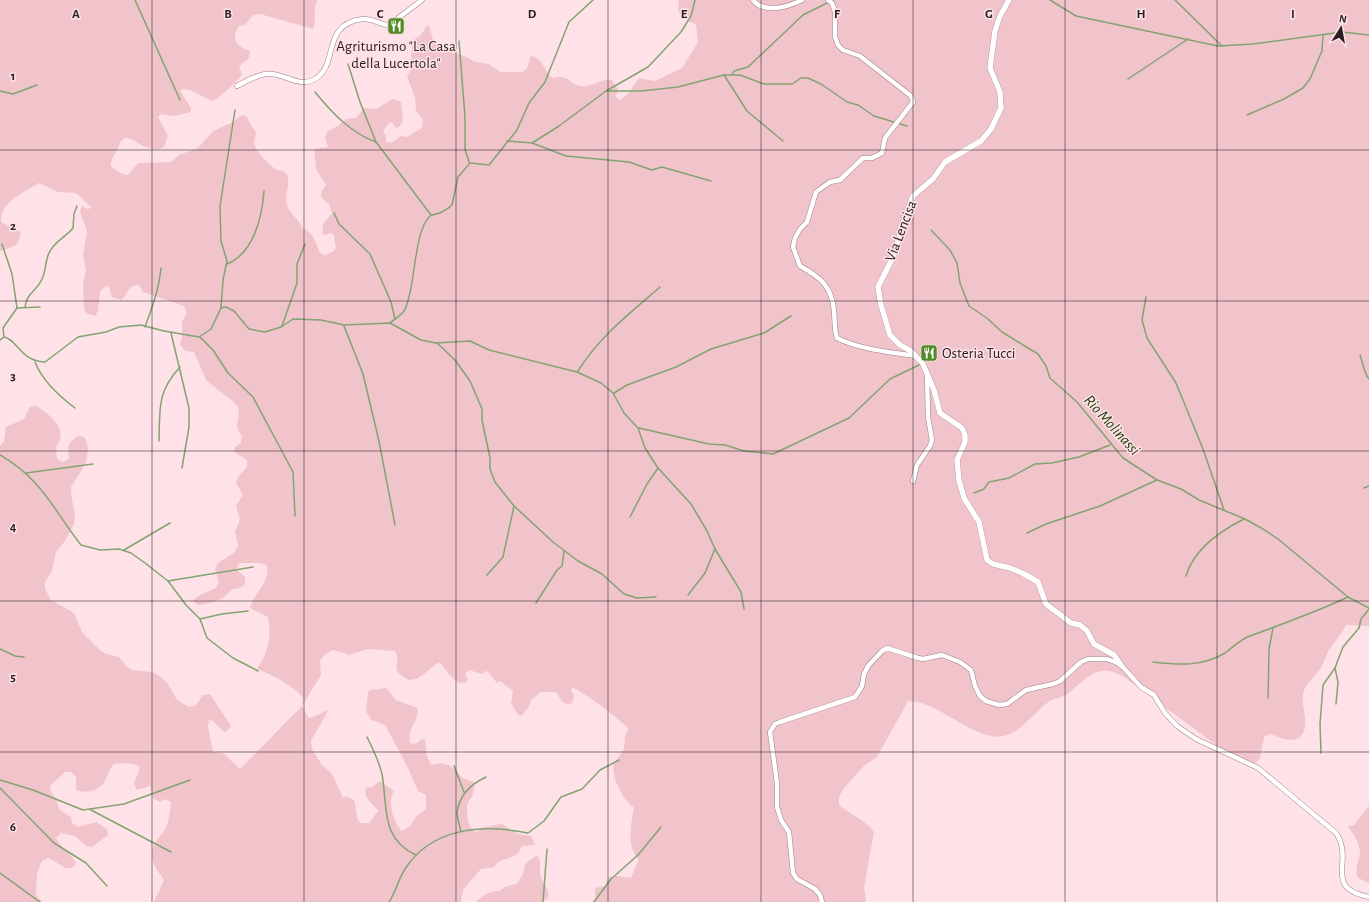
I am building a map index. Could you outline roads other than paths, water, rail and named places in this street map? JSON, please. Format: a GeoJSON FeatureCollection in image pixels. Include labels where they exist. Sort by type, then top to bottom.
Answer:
{"type":"FeatureCollection","features":[{"type":"Feature","properties":{"kind":"street"},"geometry":{"type":"LineString","coordinates":[[237,86],[266,74],[275,74],[292,80],[308,82],[322,74],[327,64],[336,32],[346,26],[364,19],[389,25],[422,0]]}},
{"type":"Feature","properties":{"kind":"street"},"geometry":{"type":"LineString","coordinates":[[753,0],[756,4],[766,8],[777,8],[802,0]]}},
{"type":"Feature","properties":{"kind":"street"},"geometry":{"type":"LineString","coordinates":[[828,0],[832,3],[835,12],[835,38],[838,45],[843,50],[860,56],[896,87],[911,96],[913,102],[885,138],[882,153],[872,158],[863,158],[840,180],[830,182],[816,192],[807,222],[800,229],[795,238],[793,247],[800,266],[819,277],[832,297],[835,311],[834,328],[837,338],[847,343],[918,356],[934,390],[940,413],[962,428],[965,435],[964,446],[957,460],[959,480],[964,498],[979,522],[987,560],[993,564],[1010,568],[1022,573],[1038,582],[1046,604],[1071,623],[1080,625],[1087,631],[1094,644],[1114,656],[1141,687],[1154,695],[1165,713],[1177,726],[1196,739],[1258,768],[1336,833],[1342,847],[1341,878],[1346,888],[1360,896],[1369,897]]}},
{"type":"Feature","properties":{"kind":"street","name":"Via Lencisa"},"geometry":{"type":"LineString","coordinates":[[918,356],[900,345],[890,335],[881,304],[878,287],[893,257],[913,196],[933,179],[945,162],[981,141],[991,129],[1001,108],[1000,92],[990,68],[995,31],[1000,16],[1009,0]]}},
{"type":"Feature","properties":{"kind":"street"},"geometry":{"type":"LineString","coordinates":[[913,481],[917,465],[930,446],[932,440],[928,417],[926,372]]}},
{"type":"Feature","properties":{"kind":"street"},"geometry":{"type":"LineString","coordinates":[[822,902],[820,895],[815,890],[804,885],[793,873],[789,832],[781,820],[777,807],[777,783],[769,736],[775,724],[855,697],[862,686],[864,674],[868,666],[887,648],[918,658],[924,659],[942,655],[960,662],[971,670],[975,686],[980,696],[986,701],[999,706],[1007,704],[1026,690],[1060,681],[1081,662],[1088,659],[1107,659],[1121,665]]}},
{"type":"Feature","properties":{"kind":"waterway"},"geometry":{"type":"LineString","coordinates":[[135,0],[180,100]]}},
{"type":"Feature","properties":{"kind":"waterway"},"geometry":{"type":"LineString","coordinates":[[390,323],[404,311],[408,301],[417,247],[424,224],[430,216],[442,212],[452,205],[458,177],[470,163],[489,165],[517,130],[529,103],[545,82],[569,22],[593,0]]}},
{"type":"Feature","properties":{"kind":"waterway"},"geometry":{"type":"LineString","coordinates":[[532,143],[559,126],[606,91],[648,67],[681,32],[691,16],[695,0]]}},
{"type":"Feature","properties":{"kind":"waterway"},"geometry":{"type":"LineString","coordinates":[[732,75],[734,71],[748,67],[803,15],[833,0]]}},
{"type":"Feature","properties":{"kind":"waterway"},"geometry":{"type":"LineString","coordinates":[[1050,0],[1076,16],[1218,46],[1253,44],[1342,32],[1369,35]]}},
{"type":"Feature","properties":{"kind":"waterway"},"geometry":{"type":"LineString","coordinates":[[1175,0],[1222,46]]}},
{"type":"Feature","properties":{"kind":"waterway"},"geometry":{"type":"LineString","coordinates":[[1247,115],[1284,99],[1303,88],[1310,79],[1322,51],[1323,35]]}},
{"type":"Feature","properties":{"kind":"waterway"},"geometry":{"type":"LineString","coordinates":[[1128,79],[1188,39]]}},
{"type":"Feature","properties":{"kind":"waterway"},"geometry":{"type":"LineString","coordinates":[[459,41],[465,117],[465,149],[469,162]]}},
{"type":"Feature","properties":{"kind":"waterway"},"geometry":{"type":"LineString","coordinates":[[348,64],[360,102],[376,142],[431,215]]}},
{"type":"Feature","properties":{"kind":"waterway"},"geometry":{"type":"LineString","coordinates":[[724,75],[747,111],[783,141]]}},
{"type":"Feature","properties":{"kind":"waterway"},"geometry":{"type":"LineString","coordinates":[[606,91],[641,91],[678,87],[724,75],[740,75],[764,84],[792,84],[801,78],[808,78],[821,84],[847,102],[858,105],[874,116],[907,126]]}},
{"type":"Feature","properties":{"kind":"waterway"},"geometry":{"type":"LineString","coordinates":[[0,91],[13,94],[37,85]]}},
{"type":"Feature","properties":{"kind":"waterway"},"geometry":{"type":"LineString","coordinates":[[315,92],[342,122],[358,133],[376,142]]}},
{"type":"Feature","properties":{"kind":"waterway"},"geometry":{"type":"LineString","coordinates":[[221,308],[223,280],[227,261],[221,241],[220,206],[235,110]]}},
{"type":"Feature","properties":{"kind":"waterway"},"geometry":{"type":"LineString","coordinates":[[507,141],[532,143],[566,156],[629,162],[652,170],[662,167],[711,181]]}},
{"type":"Feature","properties":{"kind":"waterway"},"geometry":{"type":"LineString","coordinates":[[227,264],[244,252],[250,243],[259,223],[264,191]]}},
{"type":"Feature","properties":{"kind":"waterway"},"geometry":{"type":"LineString","coordinates":[[25,307],[28,298],[40,283],[51,249],[73,228],[74,214],[77,206]]}},
{"type":"Feature","properties":{"kind":"waterway"},"geometry":{"type":"LineString","coordinates":[[334,213],[339,224],[370,254],[391,302],[395,319]]}},
{"type":"Feature","properties":{"kind":"waterway","name":"Rio Molinassi"},"geometry":{"type":"LineString","coordinates":[[931,230],[950,250],[957,263],[960,283],[969,306],[988,319],[1002,332],[1038,354],[1046,366],[1050,378],[1077,402],[1123,458],[1157,480],[1181,489],[1199,500],[1245,519],[1263,529],[1278,539],[1348,597],[1369,608]]}},
{"type":"Feature","properties":{"kind":"waterway"},"geometry":{"type":"LineString","coordinates":[[2,244],[12,274],[17,308]]}},
{"type":"Feature","properties":{"kind":"waterway"},"geometry":{"type":"LineString","coordinates":[[282,326],[297,283],[297,264],[305,244]]}},
{"type":"Feature","properties":{"kind":"waterway"},"geometry":{"type":"LineString","coordinates":[[145,327],[153,306],[161,268]]}},
{"type":"Feature","properties":{"kind":"waterway"},"geometry":{"type":"LineString","coordinates":[[578,371],[605,336],[660,287]]}},
{"type":"Feature","properties":{"kind":"waterway"},"geometry":{"type":"LineString","coordinates":[[1146,297],[1142,320],[1147,338],[1176,383],[1203,449],[1224,510]]}},
{"type":"Feature","properties":{"kind":"waterway"},"geometry":{"type":"LineString","coordinates":[[4,337],[3,328],[17,308],[40,307]]}},
{"type":"Feature","properties":{"kind":"waterway"},"geometry":{"type":"LineString","coordinates":[[0,340],[4,337],[30,358],[45,362],[78,337],[106,332],[119,327],[141,325],[164,331],[199,337],[211,329],[221,308],[226,307],[234,311],[249,329],[265,332],[281,327],[293,319],[321,320],[344,325],[390,323],[421,340],[436,343],[470,341],[489,350],[577,372],[601,383],[613,393],[624,413],[638,428],[645,448],[658,468],[691,504],[707,531],[715,549],[741,592],[744,609]]}},
{"type":"Feature","properties":{"kind":"waterway"},"geometry":{"type":"LineString","coordinates":[[614,393],[627,385],[676,367],[711,349],[764,333],[791,316]]}},
{"type":"Feature","properties":{"kind":"waterway"},"geometry":{"type":"LineString","coordinates":[[344,326],[363,374],[379,441],[395,525]]}},
{"type":"Feature","properties":{"kind":"waterway"},"geometry":{"type":"LineString","coordinates":[[171,333],[189,408],[189,427],[182,468]]}},
{"type":"Feature","properties":{"kind":"waterway"},"geometry":{"type":"LineString","coordinates":[[200,337],[213,350],[228,373],[253,397],[293,472],[295,516]]}},
{"type":"Feature","properties":{"kind":"waterway"},"geometry":{"type":"LineString","coordinates":[[437,343],[455,360],[470,381],[482,409],[482,420],[490,458],[490,469],[495,482],[514,506],[553,542],[578,561],[602,574],[624,594],[637,598],[656,597]]}},
{"type":"Feature","properties":{"kind":"waterway"},"geometry":{"type":"LineString","coordinates":[[1360,355],[1369,379]]}},
{"type":"Feature","properties":{"kind":"waterway"},"geometry":{"type":"LineString","coordinates":[[35,362],[42,375],[52,387],[75,408]]}},
{"type":"Feature","properties":{"kind":"waterway"},"geometry":{"type":"LineString","coordinates":[[639,428],[709,444],[725,445],[744,451],[773,454],[849,418],[890,379],[921,364]]}},
{"type":"Feature","properties":{"kind":"waterway"},"geometry":{"type":"LineString","coordinates":[[159,441],[161,401],[167,384],[180,367]]}},
{"type":"Feature","properties":{"kind":"waterway"},"geometry":{"type":"LineString","coordinates":[[974,493],[984,489],[989,482],[1009,478],[1035,464],[1052,463],[1079,457],[1110,445]]}},
{"type":"Feature","properties":{"kind":"waterway"},"geometry":{"type":"LineString","coordinates":[[0,455],[15,465],[37,485],[81,545],[100,550],[119,549],[131,553],[168,581],[186,605],[200,619],[207,638],[233,658],[258,671]]}},
{"type":"Feature","properties":{"kind":"waterway"},"geometry":{"type":"LineString","coordinates":[[26,473],[93,464]]}},
{"type":"Feature","properties":{"kind":"waterway"},"geometry":{"type":"LineString","coordinates":[[630,517],[647,484],[658,468]]}},
{"type":"Feature","properties":{"kind":"waterway"},"geometry":{"type":"LineString","coordinates":[[1027,533],[1046,524],[1100,506],[1157,480]]}},
{"type":"Feature","properties":{"kind":"waterway"},"geometry":{"type":"LineString","coordinates":[[1364,488],[1369,486]]}},
{"type":"Feature","properties":{"kind":"waterway"},"geometry":{"type":"LineString","coordinates":[[487,575],[503,557],[514,506]]}},
{"type":"Feature","properties":{"kind":"waterway"},"geometry":{"type":"LineString","coordinates":[[1186,576],[1195,557],[1209,542],[1226,529],[1244,519]]}},
{"type":"Feature","properties":{"kind":"waterway"},"geometry":{"type":"LineString","coordinates":[[124,550],[170,523]]}},
{"type":"Feature","properties":{"kind":"waterway"},"geometry":{"type":"LineString","coordinates":[[688,595],[705,573],[715,549]]}},
{"type":"Feature","properties":{"kind":"waterway"},"geometry":{"type":"LineString","coordinates":[[536,603],[557,570],[562,566],[564,551]]}},
{"type":"Feature","properties":{"kind":"waterway"},"geometry":{"type":"LineString","coordinates":[[168,581],[253,567]]}},
{"type":"Feature","properties":{"kind":"waterway"},"geometry":{"type":"LineString","coordinates":[[1153,662],[1190,664],[1208,661],[1225,653],[1247,637],[1312,613],[1348,597]]}},
{"type":"Feature","properties":{"kind":"waterway"},"geometry":{"type":"LineString","coordinates":[[1321,753],[1320,724],[1323,685],[1335,668],[1343,647],[1359,628],[1361,619],[1369,609]]}},
{"type":"Feature","properties":{"kind":"waterway"},"geometry":{"type":"LineString","coordinates":[[200,619],[222,614],[248,611]]}},
{"type":"Feature","properties":{"kind":"waterway"},"geometry":{"type":"LineString","coordinates":[[1268,698],[1269,649],[1273,628]]}},
{"type":"Feature","properties":{"kind":"waterway"},"geometry":{"type":"LineString","coordinates":[[0,649],[15,656],[24,657]]}},
{"type":"Feature","properties":{"kind":"waterway"},"geometry":{"type":"LineString","coordinates":[[1335,668],[1338,682],[1336,704]]}},
{"type":"Feature","properties":{"kind":"waterway"},"geometry":{"type":"LineString","coordinates":[[367,737],[378,760],[382,774],[386,810],[391,831],[396,840],[404,848],[416,855]]}},
{"type":"Feature","properties":{"kind":"waterway"},"geometry":{"type":"LineString","coordinates":[[389,902],[405,869],[416,855],[429,844],[444,837],[476,829],[511,830],[528,833],[544,821],[561,797],[582,789],[600,770],[619,760]]}},
{"type":"Feature","properties":{"kind":"waterway"},"geometry":{"type":"LineString","coordinates":[[454,766],[464,792]]}},
{"type":"Feature","properties":{"kind":"waterway"},"geometry":{"type":"LineString","coordinates":[[461,832],[457,817],[460,801],[475,783],[486,777]]}},
{"type":"Feature","properties":{"kind":"waterway"},"geometry":{"type":"LineString","coordinates":[[0,780],[33,790],[83,810],[124,804],[190,780]]}},
{"type":"Feature","properties":{"kind":"waterway"},"geometry":{"type":"LineString","coordinates":[[0,788],[54,843],[86,863],[107,886]]}},
{"type":"Feature","properties":{"kind":"waterway"},"geometry":{"type":"LineString","coordinates":[[91,810],[171,852]]}},
{"type":"Feature","properties":{"kind":"waterway"},"geometry":{"type":"LineString","coordinates":[[594,902],[611,879],[638,855],[661,827]]}},
{"type":"Feature","properties":{"kind":"waterway"},"geometry":{"type":"LineString","coordinates":[[543,902],[547,849]]}},
{"type":"Feature","properties":{"kind":"waterway"},"geometry":{"type":"LineString","coordinates":[[0,873],[40,902]]}},
{"type":"Feature","properties":{"kind":"place","name":"Agriturismo \"La Casa della Lucertola\""},"geometry":{"type":"Point","coordinates":[396,26]}},
{"type":"Feature","properties":{"kind":"place","name":"Osteria Tucci"},"geometry":{"type":"Point","coordinates":[929,353]}}]}
